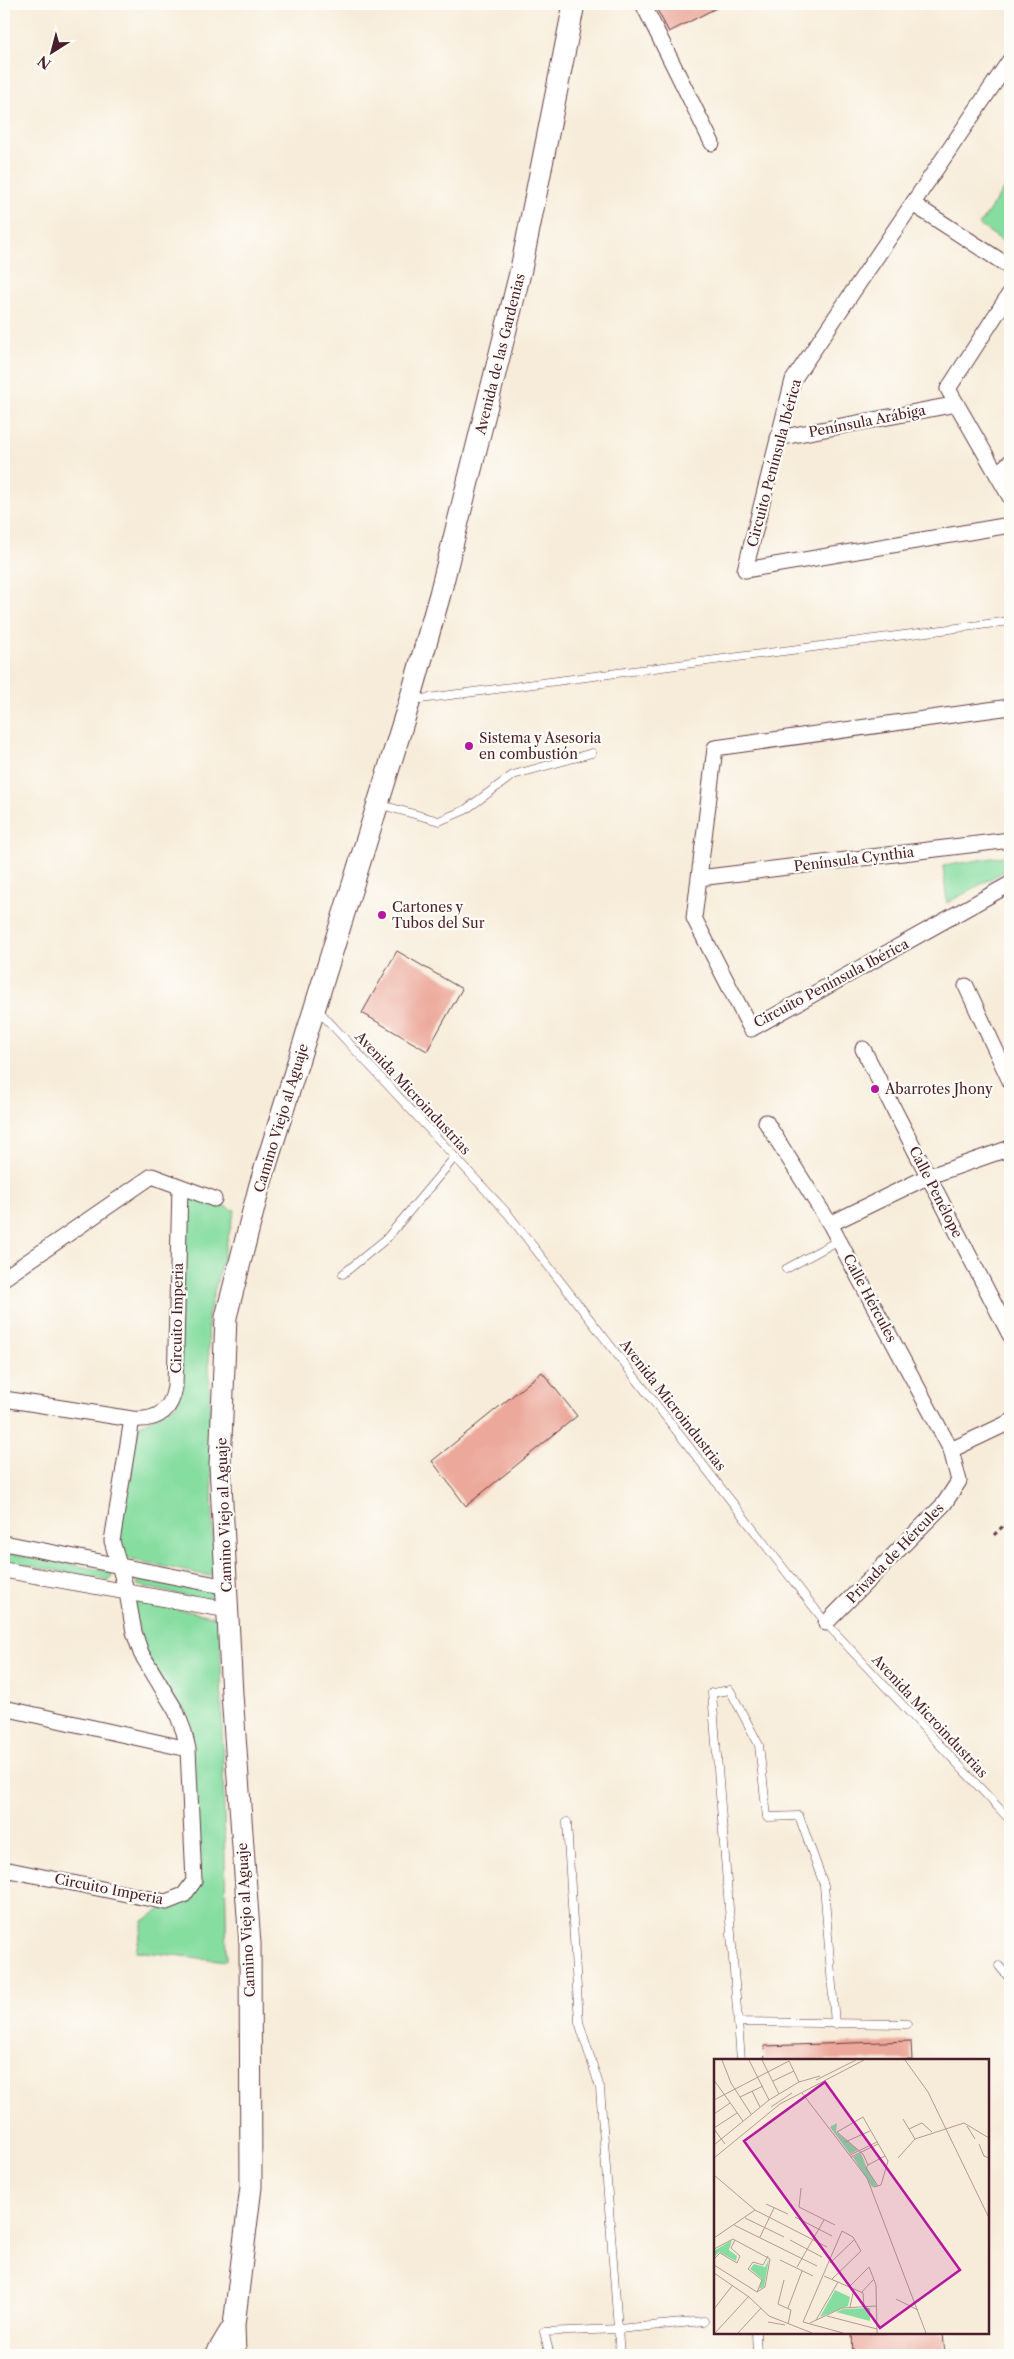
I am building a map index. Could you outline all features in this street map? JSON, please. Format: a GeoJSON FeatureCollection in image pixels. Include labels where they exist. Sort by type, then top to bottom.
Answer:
{"type":"FeatureCollection","features":[{"type":"Feature","properties":{"kind":"street","name":"Avenida de las Gardenias"},"geometry":{"type":"LineString","coordinates":[[410,700],[440,594],[521,269],[574,4]]}},
{"type":"Feature","properties":{"kind":"street"},"geometry":{"type":"LineString","coordinates":[[643,4],[712,144]]}},
{"type":"Feature","properties":{"kind":"street","name":"Circuito Península Ibérica"},"geometry":{"type":"LineString","coordinates":[[1010,60],[793,380],[745,570],[1010,525]]}},
{"type":"Feature","properties":{"kind":"street"},"geometry":{"type":"LineString","coordinates":[[913,204],[1010,267]]}},
{"type":"Feature","properties":{"kind":"street"},"geometry":{"type":"LineString","coordinates":[[1010,293],[948,389],[1010,497]]}},
{"type":"Feature","properties":{"kind":"street","name":"Península Arábiga"},"geometry":{"type":"LineString","coordinates":[[778,438],[956,404]]}},
{"type":"Feature","properties":{"kind":"street"},"geometry":{"type":"LineString","coordinates":[[997,474],[1010,462]]}},
{"type":"Feature","properties":{"kind":"street","name":"Camino Viejo al Aguaje"},"geometry":{"type":"LineString","coordinates":[[235,2355],[234,2325],[251,2187],[250,1944],[226,1587],[220,1465],[226,1317],[259,1188],[376,803],[410,700]]}},
{"type":"Feature","properties":{"kind":"street","name":"Circuito Península Ibérica"},"geometry":{"type":"LineString","coordinates":[[1010,708],[715,748],[694,918],[751,1029],[1010,884]]}},
{"type":"Feature","properties":{"kind":"street","name":"Península Cynthia"},"geometry":{"type":"LineString","coordinates":[[699,878],[1010,840]]}},
{"type":"Feature","properties":{"kind":"street"},"geometry":{"type":"LineString","coordinates":[[966,986],[1010,1082]]}},
{"type":"Feature","properties":{"kind":"street","name":"Calle Penélope"},"geometry":{"type":"LineString","coordinates":[[863,1049],[927,1177],[1010,1335]]}},
{"type":"Feature","properties":{"kind":"street","name":"Calle Hércules"},"geometry":{"type":"LineString","coordinates":[[766,1122],[839,1240],[951,1450],[959,1481]]}},
{"type":"Feature","properties":{"kind":"street"},"geometry":{"type":"LineString","coordinates":[[830,1224],[927,1177],[1010,1148]]}},
{"type":"Feature","properties":{"kind":"street"},"geometry":{"type":"LineString","coordinates":[[4,1278],[152,1176],[214,1199]]}},
{"type":"Feature","properties":{"kind":"street","name":"Circuito Imperia"},"geometry":{"type":"LineString","coordinates":[[4,1399],[143,1420],[159,1415],[173,1402],[175,1388],[180,1186]]}},
{"type":"Feature","properties":{"kind":"street","name":"Circuito Imperia"},"geometry":{"type":"LineString","coordinates":[[4,1869],[166,1902],[184,1895],[194,1881],[188,1749],[184,1732],[176,1711],[141,1653],[134,1632],[127,1593],[112,1541],[132,1419]]}},
{"type":"Feature","properties":{"kind":"street"},"geometry":{"type":"LineString","coordinates":[[951,1450],[1010,1422]]}},
{"type":"Feature","properties":{"kind":"street","name":"Privada de Hércules"},"geometry":{"type":"LineString","coordinates":[[826,1623],[944,1504],[959,1481]]}},
{"type":"Feature","properties":{"kind":"street"},"geometry":{"type":"LineString","coordinates":[[4,1544],[226,1587]]}},
{"type":"Feature","properties":{"kind":"street"},"geometry":{"type":"LineString","coordinates":[[4,1570],[228,1610]]}},
{"type":"Feature","properties":{"kind":"street"},"geometry":{"type":"LineString","coordinates":[[4,1708],[188,1749]]}},
{"type":"Feature","properties":{"kind":"street","name":"Camino Viejo al Aguaje"},"geometry":{"type":"LineString","coordinates":[[216,2355],[234,2325]]}},
{"type":"Feature","properties":{"kind":"lane"},"geometry":{"type":"LineString","coordinates":[[410,700],[1010,621]]}},
{"type":"Feature","properties":{"kind":"lane"},"geometry":{"type":"LineString","coordinates":[[376,803],[439,820],[465,810],[513,775],[592,753]]}},
{"type":"Feature","properties":{"kind":"lane","name":"Avenida Microindustrias"},"geometry":{"type":"LineString","coordinates":[[314,1006],[508,1214],[826,1623],[1010,1820]]}},
{"type":"Feature","properties":{"kind":"lane"},"geometry":{"type":"LineString","coordinates":[[343,1274],[386,1239],[455,1156]]}},
{"type":"Feature","properties":{"kind":"lane"},"geometry":{"type":"LineString","coordinates":[[786,1269],[839,1240]]}},
{"type":"Feature","properties":{"kind":"lane"},"geometry":{"type":"LineString","coordinates":[[741,2059],[712,1693],[730,1690],[759,1745],[767,1817],[799,1816],[824,1885],[835,2024]]}},
{"type":"Feature","properties":{"kind":"lane"},"geometry":{"type":"LineString","coordinates":[[567,1822],[579,2022],[600,2088],[620,2355]]}},
{"type":"Feature","properties":{"kind":"lane"},"geometry":{"type":"LineString","coordinates":[[999,1966],[1010,1979]]}},
{"type":"Feature","properties":{"kind":"lane"},"geometry":{"type":"LineString","coordinates":[[739,2022],[907,2024]]}},
{"type":"Feature","properties":{"kind":"lane"},"geometry":{"type":"LineString","coordinates":[[550,2355],[544,2332],[704,2321]]}},
{"type":"Feature","properties":{"kind":"lane"},"geometry":{"type":"LineString","coordinates":[[756,2334],[757,2355]]}},
{"type":"Feature","properties":{"kind":"path"},"geometry":{"type":"LineString","coordinates":[[994,1535],[1010,1520]]}},
{"type":"Feature","properties":{"kind":"green space"},"geometry":{"type":"Polygon","coordinates":[[[1010,180],[1010,246],[979,225],[1010,180]]]}},
{"type":"Feature","properties":{"kind":"green space"},"geometry":{"type":"Polygon","coordinates":[[[1010,855],[1010,868],[947,903],[943,866],[1010,855]]]}},
{"type":"Feature","properties":{"kind":"green space"},"geometry":{"type":"Polygon","coordinates":[[[184,1193],[235,1210],[208,1316],[214,1577],[123,1558],[119,1542],[138,1426],[176,1405],[184,1193]]]}},
{"type":"Feature","properties":{"kind":"green space"},"geometry":{"type":"Polygon","coordinates":[[[4,1552],[107,1571],[112,1573],[112,1578],[108,1580],[4,1561],[4,1552]]]}},
{"type":"Feature","properties":{"kind":"green space"},"geometry":{"type":"Polygon","coordinates":[[[136,1579],[210,1589],[215,1592],[215,1601],[209,1602],[137,1585],[136,1579]]]}},
{"type":"Feature","properties":{"kind":"green space"},"geometry":{"type":"Polygon","coordinates":[[[131,1599],[220,1618],[227,1961],[136,1951],[143,1921],[168,1905],[186,1899],[191,1750],[144,1651],[131,1599]]]}},
{"type":"Feature","properties":{"kind":"building"},"geometry":{"type":"Polygon","coordinates":[[[654,4],[724,4],[669,32],[654,4]]]}},
{"type":"Feature","properties":{"kind":"building"},"geometry":{"type":"Polygon","coordinates":[[[397,951],[462,989],[427,1051],[362,1013],[397,951]]]}},
{"type":"Feature","properties":{"kind":"building"},"geometry":{"type":"Polygon","coordinates":[[[542,1372],[577,1416],[466,1506],[432,1461],[542,1372]]]}},
{"type":"Feature","properties":{"kind":"building"},"geometry":{"type":"Polygon","coordinates":[[[911,2041],[912,2059],[765,2059],[764,2046],[911,2041]]]}},
{"type":"Feature","properties":{"kind":"building"},"geometry":{"type":"Polygon","coordinates":[[[852,2334],[943,2334],[945,2355],[853,2355],[852,2334]]]}},
{"type":"Feature","properties":{"kind":"place","name":"Sistema y Asesoria en combustión"},"geometry":{"type":"Point","coordinates":[469,746]}},
{"type":"Feature","properties":{"kind":"place","name":"Cartones y Tubos del Sur"},"geometry":{"type":"Point","coordinates":[382,915]}},
{"type":"Feature","properties":{"kind":"place","name":"Abarrotes Jhony"},"geometry":{"type":"Point","coordinates":[875,1089]}}]}
